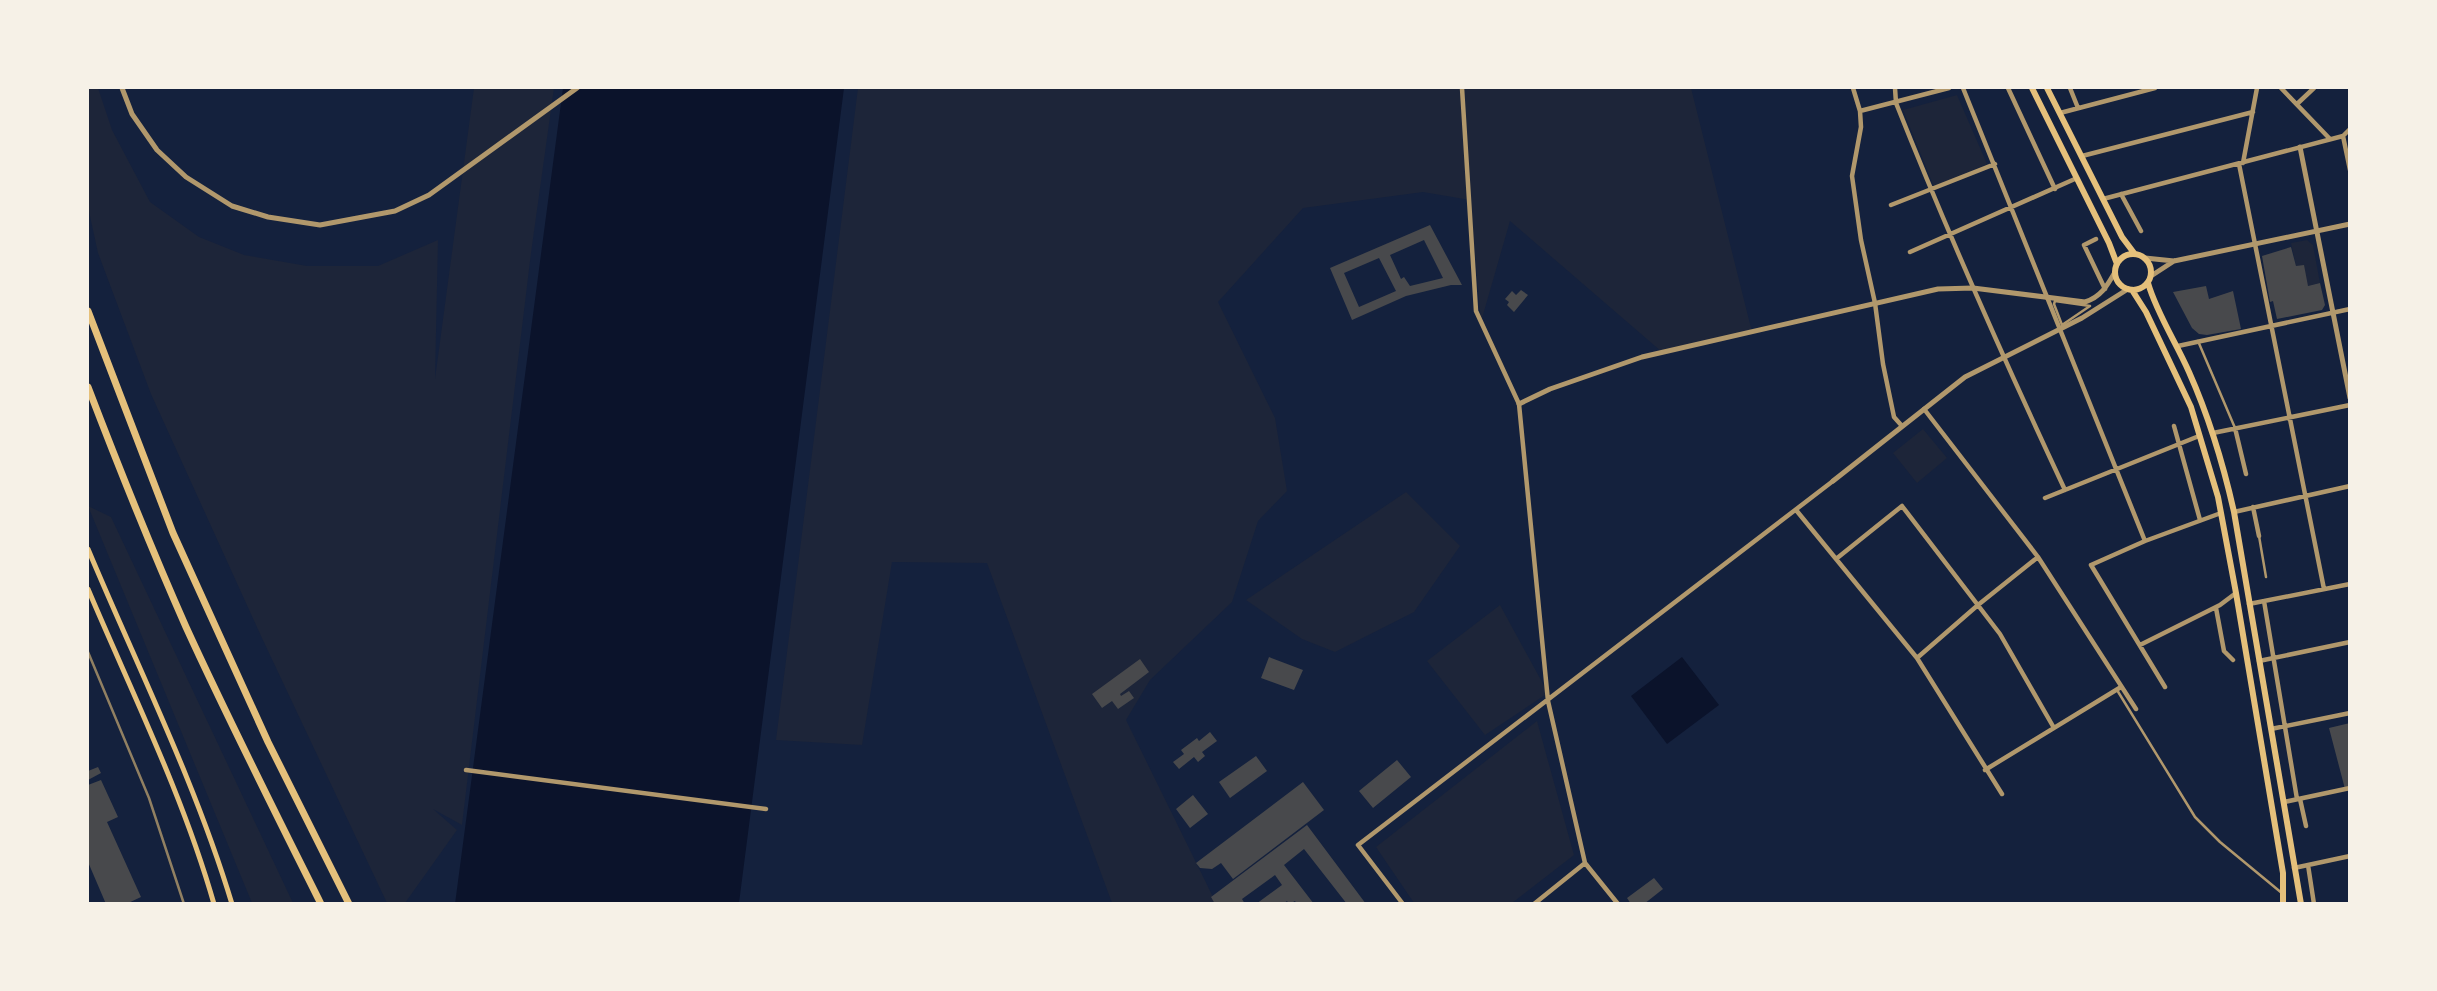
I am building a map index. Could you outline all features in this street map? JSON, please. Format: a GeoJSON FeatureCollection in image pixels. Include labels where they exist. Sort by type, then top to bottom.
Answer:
{"type":"FeatureCollection","features":[{"type":"Feature","properties":{"kind":"highway"},"geometry":{"type":"LineString","coordinates":[[88,311],[173,533],[268,742],[349,904]]}},
{"type":"Feature","properties":{"kind":"highway"},"geometry":{"type":"LineString","coordinates":[[88,387],[136,510],[186,626],[237,736],[321,904]]}},
{"type":"Feature","properties":{"kind":"main road"},"geometry":{"type":"LineString","coordinates":[[2032,88],[2117,264]]}},
{"type":"Feature","properties":{"kind":"main road"},"geometry":{"type":"LineString","coordinates":[[2047,88],[2122,237],[2134,253],[2145,258],[2151,265],[2150,279],[2154,299],[2178,346],[2213,433],[2234,512],[2301,904]]}},
{"type":"Feature","properties":{"kind":"main road"},"geometry":{"type":"LineString","coordinates":[[2134,253],[2123,257],[2117,264],[2115,272],[2119,284],[2130,290],[2146,312],[2191,407],[2221,513],[2281,862],[2283,904]]}},
{"type":"Feature","properties":{"kind":"main road"},"geometry":{"type":"LineString","coordinates":[[2130,290],[2142,288],[2150,279]]}},
{"type":"Feature","properties":{"kind":"main road"},"geometry":{"type":"LineString","coordinates":[[88,549],[193,791],[215,846],[232,904]]}},
{"type":"Feature","properties":{"kind":"main road"},"geometry":{"type":"LineString","coordinates":[[88,589],[184,813],[214,904]]}},
{"type":"Feature","properties":{"kind":"street"},"geometry":{"type":"LineString","coordinates":[[122,88],[132,114],[157,150],[187,177],[232,206],[268,217],[320,225],[395,211],[429,195],[577,88]]}},
{"type":"Feature","properties":{"kind":"street"},"geometry":{"type":"LineString","coordinates":[[1462,88],[1476,311],[1519,404],[1548,701],[1585,863],[1618,904]]}},
{"type":"Feature","properties":{"kind":"street"},"geometry":{"type":"LineString","coordinates":[[1853,88],[1860,111],[1861,127],[1852,176],[1861,240],[1875,303],[1883,364],[1894,416],[1902,426]]}},
{"type":"Feature","properties":{"kind":"street"},"geometry":{"type":"LineString","coordinates":[[1895,88],[1896,103],[1931,190],[2003,358],[2065,489]]}},
{"type":"Feature","properties":{"kind":"street"},"geometry":{"type":"LineString","coordinates":[[1860,111],[1948,88]]}},
{"type":"Feature","properties":{"kind":"street"},"geometry":{"type":"LineString","coordinates":[[1963,88],[2145,541]]}},
{"type":"Feature","properties":{"kind":"street"},"geometry":{"type":"LineString","coordinates":[[2008,88],[2055,189]]}},
{"type":"Feature","properties":{"kind":"street"},"geometry":{"type":"LineString","coordinates":[[2070,88],[2078,108]]}},
{"type":"Feature","properties":{"kind":"street"},"geometry":{"type":"LineString","coordinates":[[2060,113],[2154,88]]}},
{"type":"Feature","properties":{"kind":"street"},"geometry":{"type":"LineString","coordinates":[[2257,88],[2241,164],[2324,589]]}},
{"type":"Feature","properties":{"kind":"street"},"geometry":{"type":"LineString","coordinates":[[2281,88],[2330,139]]}},
{"type":"Feature","properties":{"kind":"street"},"geometry":{"type":"LineString","coordinates":[[2297,104],[2314,88]]}},
{"type":"Feature","properties":{"kind":"street"},"geometry":{"type":"LineString","coordinates":[[2081,156],[2253,112]]}},
{"type":"Feature","properties":{"kind":"street"},"geometry":{"type":"LineString","coordinates":[[2103,199],[2343,136],[2350,128]]}},
{"type":"Feature","properties":{"kind":"street"},"geometry":{"type":"LineString","coordinates":[[2343,136],[2350,170]]}},
{"type":"Feature","properties":{"kind":"street"},"geometry":{"type":"LineString","coordinates":[[2300,147],[2350,398]]}},
{"type":"Feature","properties":{"kind":"street"},"geometry":{"type":"LineString","coordinates":[[1891,205],[1995,164]]}},
{"type":"Feature","properties":{"kind":"street"},"geometry":{"type":"LineString","coordinates":[[1910,252],[2077,178]]}},
{"type":"Feature","properties":{"kind":"street"},"geometry":{"type":"LineString","coordinates":[[2121,194],[2141,231]]}},
{"type":"Feature","properties":{"kind":"street"},"geometry":{"type":"LineString","coordinates":[[2145,258],[2174,261],[2350,224]]}},
{"type":"Feature","properties":{"kind":"street"},"geometry":{"type":"LineString","coordinates":[[2096,239],[2084,245],[2106,289]]}},
{"type":"Feature","properties":{"kind":"street"},"geometry":{"type":"LineString","coordinates":[[2150,279],[2174,261]]}},
{"type":"Feature","properties":{"kind":"street"},"geometry":{"type":"LineString","coordinates":[[1519,404],[1549,389],[1642,357],[1938,289],[1973,288],[2085,302],[2096,298],[2106,289],[2115,272]]}},
{"type":"Feature","properties":{"kind":"street"},"geometry":{"type":"LineString","coordinates":[[1403,904],[1359,845],[1965,377],[2130,290]]}},
{"type":"Feature","properties":{"kind":"street"},"geometry":{"type":"LineString","coordinates":[[2055,301],[2090,305],[2080,314],[2061,328],[2055,301]]}},
{"type":"Feature","properties":{"kind":"street"},"geometry":{"type":"LineString","coordinates":[[2178,346],[2350,309]]}},
{"type":"Feature","properties":{"kind":"street"},"geometry":{"type":"LineString","coordinates":[[2198,341],[2235,428],[2246,474]]}},
{"type":"Feature","properties":{"kind":"street"},"geometry":{"type":"LineString","coordinates":[[2213,433],[2350,405]]}},
{"type":"Feature","properties":{"kind":"street"},"geometry":{"type":"LineString","coordinates":[[1924,410],[2038,557],[2195,817],[2220,842],[2284,895]]}},
{"type":"Feature","properties":{"kind":"street"},"geometry":{"type":"LineString","coordinates":[[2174,426],[2200,520]]}},
{"type":"Feature","properties":{"kind":"street"},"geometry":{"type":"LineString","coordinates":[[2045,498],[2200,435]]}},
{"type":"Feature","properties":{"kind":"street"},"geometry":{"type":"LineString","coordinates":[[2234,512],[2350,486]]}},
{"type":"Feature","properties":{"kind":"street"},"geometry":{"type":"LineString","coordinates":[[1836,559],[1902,506],[2000,634],[2054,728]]}},
{"type":"Feature","properties":{"kind":"street"},"geometry":{"type":"LineString","coordinates":[[2253,507],[2266,577]]}},
{"type":"Feature","properties":{"kind":"street"},"geometry":{"type":"LineString","coordinates":[[1796,510],[1917,658],[2001,794]]}},
{"type":"Feature","properties":{"kind":"street"},"geometry":{"type":"LineString","coordinates":[[2165,687],[2091,565],[2145,541],[2221,513]]}},
{"type":"Feature","properties":{"kind":"street"},"geometry":{"type":"LineString","coordinates":[[1917,658],[2038,557]]}},
{"type":"Feature","properties":{"kind":"street"},"geometry":{"type":"LineString","coordinates":[[2249,604],[2350,584]]}},
{"type":"Feature","properties":{"kind":"street"},"geometry":{"type":"LineString","coordinates":[[2140,646],[2216,608],[2236,593]]}},
{"type":"Feature","properties":{"kind":"street"},"geometry":{"type":"LineString","coordinates":[[2264,601],[2284,726],[2306,826]]}},
{"type":"Feature","properties":{"kind":"street"},"geometry":{"type":"LineString","coordinates":[[2216,608],[2224,650],[2233,660]]}},
{"type":"Feature","properties":{"kind":"street"},"geometry":{"type":"LineString","coordinates":[[2259,661],[2350,642]]}},
{"type":"Feature","properties":{"kind":"street"},"geometry":{"type":"LineString","coordinates":[[2119,688],[2136,709]]}},
{"type":"Feature","properties":{"kind":"street"},"geometry":{"type":"LineString","coordinates":[[1984,770],[2119,688]]}},
{"type":"Feature","properties":{"kind":"street"},"geometry":{"type":"LineString","coordinates":[[2271,729],[2350,713]]}},
{"type":"Feature","properties":{"kind":"street"},"geometry":{"type":"LineString","coordinates":[[466,769],[766,809]]}},
{"type":"Feature","properties":{"kind":"street"},"geometry":{"type":"LineString","coordinates":[[2284,802],[2350,788]]}},
{"type":"Feature","properties":{"kind":"street"},"geometry":{"type":"LineString","coordinates":[[2294,868],[2350,856]]}},
{"type":"Feature","properties":{"kind":"street"},"geometry":{"type":"LineString","coordinates":[[1534,904],[1585,863]]}},
{"type":"Feature","properties":{"kind":"street"},"geometry":{"type":"LineString","coordinates":[[2308,865],[2314,904]]}},
{"type":"Feature","properties":{"kind":"shaded area"},"geometry":{"type":"Polygon","coordinates":[[[88,88],[98,88],[112,130],[150,202],[199,237],[244,255],[307,266],[378,266],[438,240],[435,379],[474,88],[554,88],[531,253],[462,825],[433,809],[457,830],[405,903],[387,903],[151,394],[98,253],[88,207],[88,88]]]}},
{"type":"Feature","properties":{"kind":"shaded area"},"geometry":{"type":"Polygon","coordinates":[[[563,88],[844,88],[739,903],[455,904],[563,88]]]}},
{"type":"Feature","properties":{"kind":"shaded area"},"geometry":{"type":"Polygon","coordinates":[[[858,88],[1691,88],[1752,332],[1662,352],[1510,221],[1481,322],[1470,200],[1423,192],[1303,208],[1218,302],[1275,418],[1287,491],[1258,521],[1232,602],[1150,680],[1126,720],[1216,903],[1112,903],[987,563],[892,562],[862,745],[776,740],[858,88]]]}},
{"type":"Feature","properties":{"kind":"shaded area"},"geometry":{"type":"Polygon","coordinates":[[[1957,95],[1987,164],[1934,187],[1903,110],[1957,95]]]}},
{"type":"Feature","properties":{"kind":"shaded area"},"geometry":{"type":"Polygon","coordinates":[[[2307,240],[2313,245],[2320,283],[2308,286],[2296,266],[2291,243],[2307,240]]]}},
{"type":"Feature","properties":{"kind":"shaded area"},"geometry":{"type":"Polygon","coordinates":[[[1923,429],[1947,458],[1917,483],[1893,453],[1923,429]]]}},
{"type":"Feature","properties":{"kind":"shaded area"},"geometry":{"type":"Polygon","coordinates":[[[1406,492],[1460,546],[1414,612],[1335,652],[1302,639],[1246,600],[1406,492]]]}},
{"type":"Feature","properties":{"kind":"shaded area"},"geometry":{"type":"Polygon","coordinates":[[[88,506],[111,517],[293,903],[252,903],[88,506]]]}},
{"type":"Feature","properties":{"kind":"shaded area"},"geometry":{"type":"Polygon","coordinates":[[[1500,605],[1548,693],[1485,735],[1427,661],[1500,605]]]}},
{"type":"Feature","properties":{"kind":"shaded area"},"geometry":{"type":"Polygon","coordinates":[[[1682,657],[1719,705],[1667,744],[1631,696],[1682,657]]]}},
{"type":"Feature","properties":{"kind":"shaded area"},"geometry":{"type":"Polygon","coordinates":[[[1537,721],[1574,855],[1512,903],[1414,903],[1376,847],[1537,721]]]}},
{"type":"Feature","properties":{"kind":"building"},"geometry":{"type":"Polygon","coordinates":[[[1430,225],[1462,285],[1451,285],[1406,296],[1352,320],[1330,268],[1430,225]],[[1424,240],[1390,255],[1401,279],[1404,277],[1410,286],[1443,278],[1424,240]],[[1379,258],[1344,273],[1359,307],[1396,291],[1379,258]]]}},
{"type":"Feature","properties":{"kind":"building"},"geometry":{"type":"Polygon","coordinates":[[[2291,247],[2296,266],[2304,265],[2308,286],[2320,283],[2325,305],[2322,310],[2277,319],[2273,301],[2270,302],[2262,256],[2291,247]]]}},
{"type":"Feature","properties":{"kind":"building"},"geometry":{"type":"Polygon","coordinates":[[[2206,286],[2209,299],[2233,291],[2241,329],[2207,335],[2199,334],[2192,328],[2173,292],[2206,286]]]}},
{"type":"Feature","properties":{"kind":"building"},"geometry":{"type":"Polygon","coordinates":[[[1521,290],[1528,295],[1514,312],[1505,299],[1512,291],[1516,295],[1521,290]]]}},
{"type":"Feature","properties":{"kind":"building"},"geometry":{"type":"Polygon","coordinates":[[[1269,657],[1303,670],[1294,690],[1261,678],[1269,657]]]}},
{"type":"Feature","properties":{"kind":"building"},"geometry":{"type":"Polygon","coordinates":[[[1140,659],[1149,672],[1120,694],[1121,696],[1129,691],[1134,698],[1118,709],[1112,701],[1102,708],[1092,694],[1140,659]]]}},
{"type":"Feature","properties":{"kind":"building"},"geometry":{"type":"Polygon","coordinates":[[[2350,723],[2350,788],[2345,789],[2329,728],[2350,723]]]}},
{"type":"Feature","properties":{"kind":"building"},"geometry":{"type":"Polygon","coordinates":[[[1210,732],[1217,741],[1202,752],[1205,756],[1198,762],[1194,757],[1179,769],[1173,762],[1184,754],[1181,750],[1210,732]]]}},
{"type":"Feature","properties":{"kind":"building"},"geometry":{"type":"Polygon","coordinates":[[[1256,756],[1267,771],[1230,798],[1219,782],[1256,756]]]}},
{"type":"Feature","properties":{"kind":"building"},"geometry":{"type":"Polygon","coordinates":[[[1397,760],[1411,777],[1373,808],[1359,791],[1397,760]]]}},
{"type":"Feature","properties":{"kind":"building"},"geometry":{"type":"Polygon","coordinates":[[[98,767],[101,773],[88,780],[88,771],[98,767]]]}},
{"type":"Feature","properties":{"kind":"building"},"geometry":{"type":"Polygon","coordinates":[[[101,780],[118,817],[107,822],[141,897],[126,904],[106,904],[88,862],[88,785],[101,780]]]}},
{"type":"Feature","properties":{"kind":"building"},"geometry":{"type":"Polygon","coordinates":[[[1303,782],[1324,810],[1233,879],[1221,863],[1212,869],[1200,868],[1196,863],[1303,782]]]}},
{"type":"Feature","properties":{"kind":"building"},"geometry":{"type":"Polygon","coordinates":[[[1193,795],[1208,814],[1190,828],[1176,809],[1193,795]]]}},
{"type":"Feature","properties":{"kind":"building"},"geometry":{"type":"Polygon","coordinates":[[[1307,825],[1366,904],[1347,904],[1304,849],[1284,865],[1314,904],[1297,904],[1295,901],[1289,904],[1287,901],[1283,904],[1256,904],[1282,885],[1275,875],[1242,899],[1245,904],[1215,904],[1211,897],[1307,825]]]}},
{"type":"Feature","properties":{"kind":"building"},"geometry":{"type":"Polygon","coordinates":[[[1654,878],[1663,889],[1644,904],[1631,904],[1627,898],[1654,878]]]}},
{"type":"Feature","properties":{"kind":"railway"},"geometry":{"type":"LineString","coordinates":[[88,652],[149,798],[184,904]]}}]}
